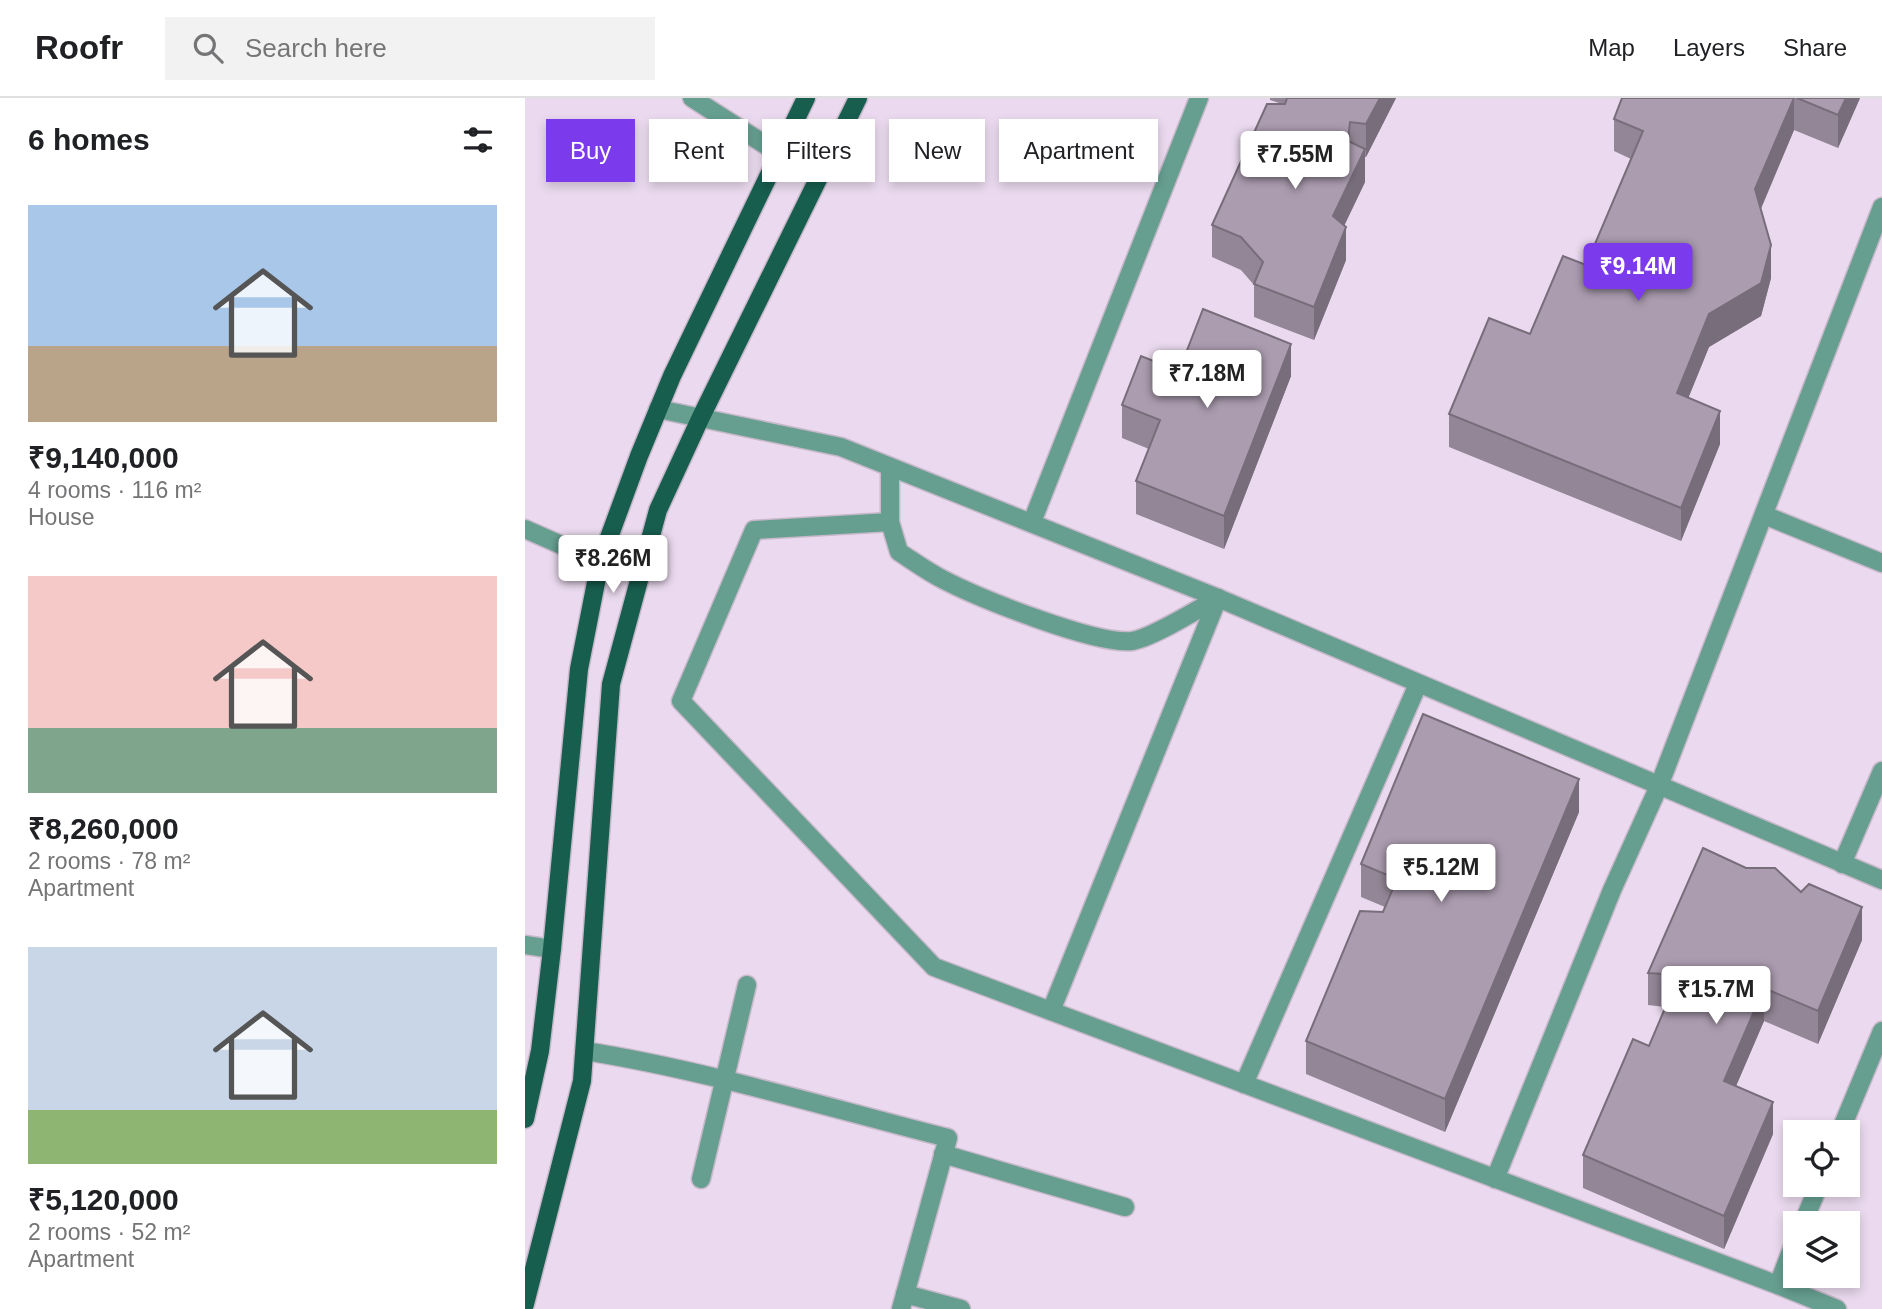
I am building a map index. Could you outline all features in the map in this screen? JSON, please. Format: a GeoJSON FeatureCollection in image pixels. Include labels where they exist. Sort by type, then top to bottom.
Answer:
{"type":"FeatureCollection","features":[{"type":"Feature","properties":{"kind":"main road"},"geometry":{"type":"LineString","coordinates":[[795,119],[806,98]]}},
{"type":"Feature","properties":{"kind":"main road"},"geometry":{"type":"LineString","coordinates":[[525,1304],[582,1081],[611,684],[658,510],[858,98]]}},
{"type":"Feature","properties":{"kind":"main road"},"geometry":{"type":"LineString","coordinates":[[525,1119],[540,1051],[579,669],[600,562],[658,410],[764,182]]}},
{"type":"Feature","properties":{"kind":"street"},"geometry":{"type":"LineString","coordinates":[[692,98],[762,143]]}},
{"type":"Feature","properties":{"kind":"street"},"geometry":{"type":"LineString","coordinates":[[1032,522],[1199,98]]}},
{"type":"Feature","properties":{"kind":"street"},"geometry":{"type":"LineString","coordinates":[[1495,1179],[1612,890],[1660,786],[1882,207]]}},
{"type":"Feature","properties":{"kind":"street"},"geometry":{"type":"LineString","coordinates":[[658,410],[841,447],[1218,598],[1882,880]]}},
{"type":"Feature","properties":{"kind":"street"},"geometry":{"type":"LineString","coordinates":[[890,467],[890,522],[899,552],[943,580],[1025,613],[1097,637],[1132,641],[1167,626],[1218,598]]}},
{"type":"Feature","properties":{"kind":"street"},"geometry":{"type":"LineString","coordinates":[[1763,515],[1882,563]]}},
{"type":"Feature","properties":{"kind":"street"},"geometry":{"type":"LineString","coordinates":[[890,522],[754,530],[681,701],[934,967],[1837,1309]]}},
{"type":"Feature","properties":{"kind":"street"},"geometry":{"type":"LineString","coordinates":[[525,529],[600,562]]}},
{"type":"Feature","properties":{"kind":"street"},"geometry":{"type":"LineString","coordinates":[[1051,1011],[1218,598]]}},
{"type":"Feature","properties":{"kind":"street"},"geometry":{"type":"LineString","coordinates":[[1244,1084],[1417,684]]}},
{"type":"Feature","properties":{"kind":"street"},"geometry":{"type":"LineString","coordinates":[[1842,864],[1882,771]]}},
{"type":"Feature","properties":{"kind":"street"},"geometry":{"type":"LineString","coordinates":[[525,945],[552,949]]}},
{"type":"Feature","properties":{"kind":"street"},"geometry":{"type":"LineString","coordinates":[[701,1180],[747,985]]}},
{"type":"Feature","properties":{"kind":"street"},"geometry":{"type":"LineString","coordinates":[[1845,1120],[1882,1031]]}},
{"type":"Feature","properties":{"kind":"street"},"geometry":{"type":"LineString","coordinates":[[585,1051],[624,1057],[948,1138],[903,1302],[961,1309]]}},
{"type":"Feature","properties":{"kind":"street"},"geometry":{"type":"LineString","coordinates":[[943,1154],[1125,1207]]}},
{"type":"Feature","properties":{"kind":"street"},"geometry":{"type":"LineString","coordinates":[[1778,1285],[1783,1272]]}},
{"type":"Feature","properties":{"kind":"building"},"geometry":{"type":"Polygon","coordinates":[[[1287,98],[1380,98],[1366,124],[1350,122],[1348,141],[1365,149],[1333,216],[1346,227],[1314,307],[1254,284],[1263,262],[1241,237],[1212,225],[1267,104],[1285,104],[1287,98]]]}},
{"type":"Feature","properties":{"kind":"building"},"geometry":{"type":"Polygon","coordinates":[[[1622,98],[1794,98],[1755,189],[1771,245],[1761,283],[1709,314],[1677,393],[1720,411],[1681,508],[1449,414],[1489,318],[1530,334],[1563,256],[1586,265],[1643,131],[1614,119],[1622,98]]]}},
{"type":"Feature","properties":{"kind":"building"},"geometry":{"type":"Polygon","coordinates":[[[1797,98],[1846,98],[1838,115],[1797,98]]]}},
{"type":"Feature","properties":{"kind":"building"},"geometry":{"type":"Polygon","coordinates":[[[1203,309],[1291,344],[1224,516],[1136,481],[1160,420],[1122,405],[1141,356],[1179,371],[1203,309]]]}},
{"type":"Feature","properties":{"kind":"building"},"geometry":{"type":"Polygon","coordinates":[[[1423,714],[1579,779],[1445,1099],[1306,1041],[1360,911],[1383,912],[1397,879],[1361,864],[1423,714]]]}},
{"type":"Feature","properties":{"kind":"building"},"geometry":{"type":"Polygon","coordinates":[[[1703,848],[1746,868],[1775,868],[1801,892],[1809,884],[1862,907],[1818,1011],[1764,988],[1724,1081],[1773,1102],[1724,1216],[1583,1155],[1633,1039],[1649,1046],[1679,975],[1648,973],[1703,848]]]}}]}
